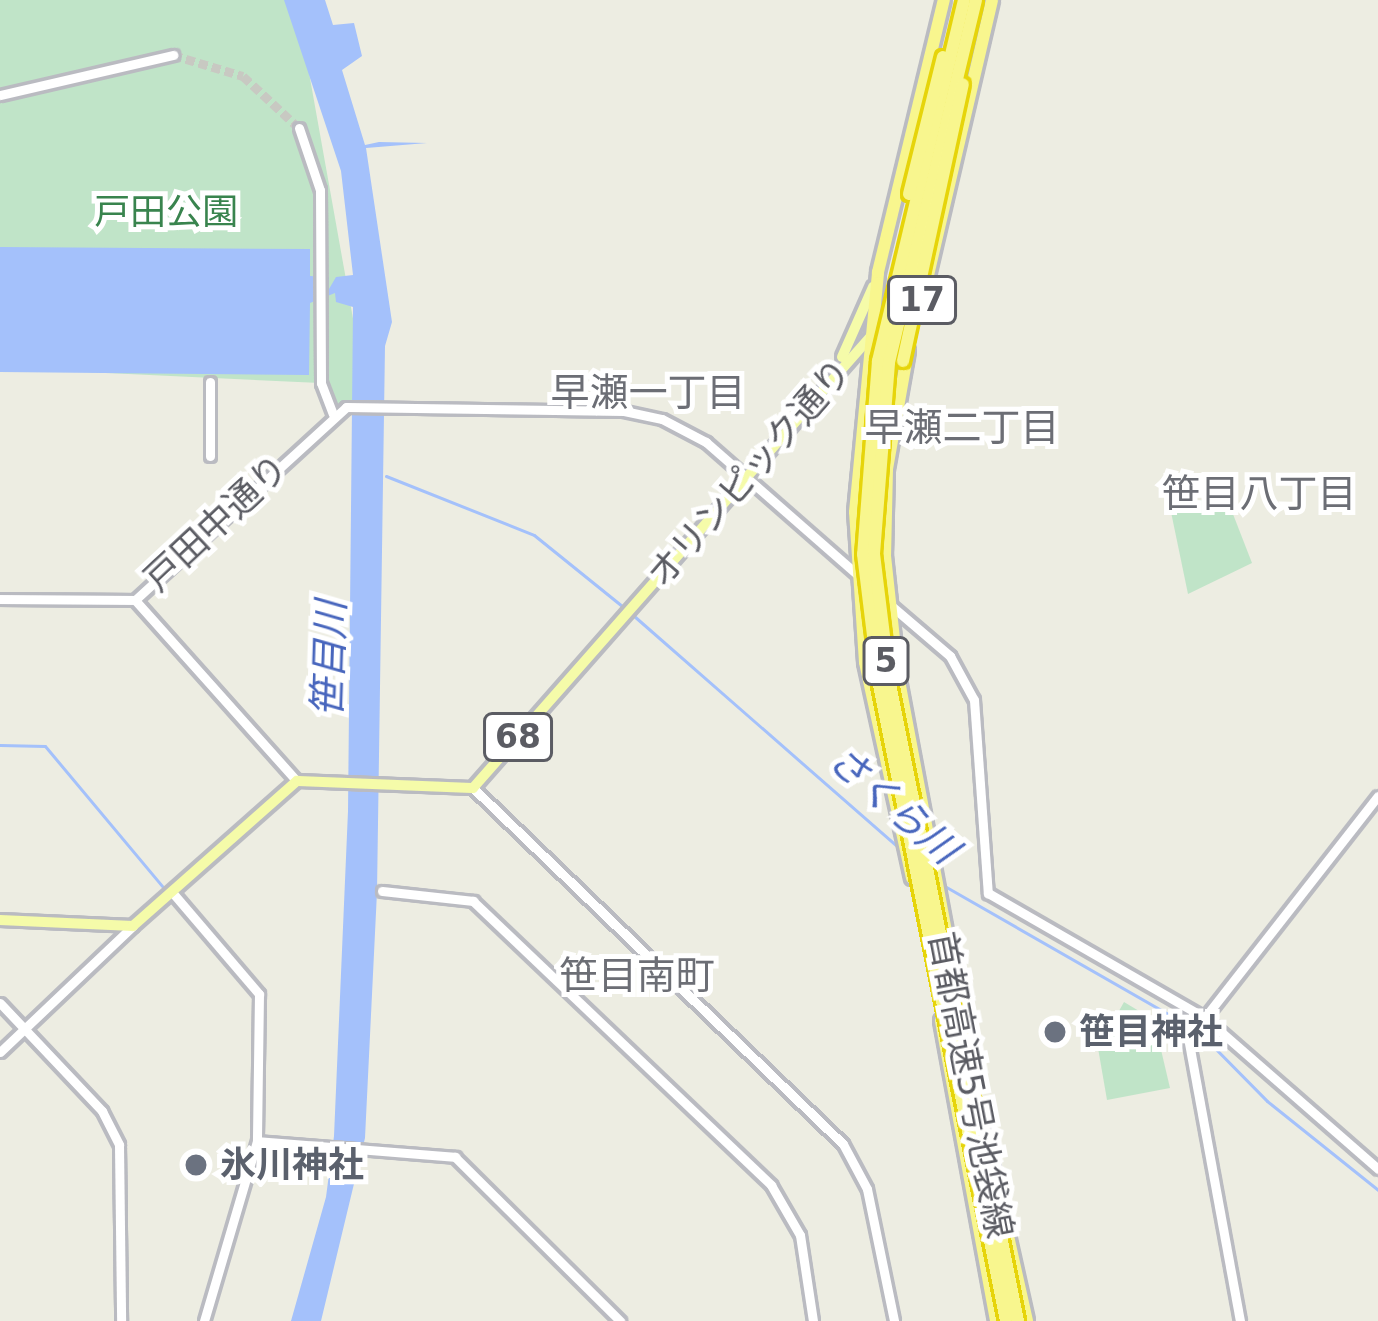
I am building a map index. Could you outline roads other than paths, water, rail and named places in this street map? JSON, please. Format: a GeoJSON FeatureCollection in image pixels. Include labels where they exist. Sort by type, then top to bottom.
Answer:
{"type":"FeatureCollection","features":[{"type":"Feature","properties":{"kind":"highway","name":"17"},"geometry":{"type":"LineString","coordinates":[[944,0],[878,272],[862,408],[855,572],[868,680],[939,1008],[1015,1321]]}},
{"type":"Feature","properties":{"kind":"highway"},"geometry":{"type":"LineString","coordinates":[[862,408],[928,100],[962,0]]}},
{"type":"Feature","properties":{"kind":"highway","name":"首都高速5号池袋線"},"geometry":{"type":"LineString","coordinates":[[962,0],[878,361],[863,554],[890,749],[1015,1321]]}},
{"type":"Feature","properties":{"kind":"highway"},"geometry":{"type":"LineString","coordinates":[[895,405],[977,0]]}},
{"type":"Feature","properties":{"kind":"highway","name":"首都高速5号池袋線"},"geometry":{"type":"LineString","coordinates":[[977,0],[889,363],[874,554],[890,684],[1015,1321]]}},
{"type":"Feature","properties":{"kind":"highway","name":"17"},"geometry":{"type":"LineString","coordinates":[[992,0],[944,220],[895,405],[884,527],[889,604],[1015,1321]]}},
{"type":"Feature","properties":{"kind":"highway","name":"17"},"geometry":{"type":"LineString","coordinates":[[939,1008],[996,1321]]}},
{"type":"Feature","properties":{"kind":"main road","name":"オリンピック通り"},"geometry":{"type":"LineString","coordinates":[[473,788],[827,379],[871,336],[944,220]]}},
{"type":"Feature","properties":{"kind":"main road","name":"68"},"geometry":{"type":"LineString","coordinates":[[827,379],[857,335],[878,272]]}},
{"type":"Feature","properties":{"kind":"main road","name":"68"},"geometry":{"type":"LineString","coordinates":[[297,781],[473,788]]}},
{"type":"Feature","properties":{"kind":"main road"},"geometry":{"type":"LineString","coordinates":[[0,920],[134,926],[297,781]]}},
{"type":"Feature","properties":{"kind":"street"},"geometry":{"type":"LineString","coordinates":[[0,95],[173,55]]}},
{"type":"Feature","properties":{"kind":"street"},"geometry":{"type":"LineString","coordinates":[[299,128],[319,181],[321,383],[333,414]]}},
{"type":"Feature","properties":{"kind":"street"},"geometry":{"type":"LineString","coordinates":[[210,382],[210,456]]}},
{"type":"Feature","properties":{"kind":"street","name":"戸田中通り"},"geometry":{"type":"LineString","coordinates":[[0,599],[135,600],[333,414],[346,407],[643,413],[688,431],[743,476]]}},
{"type":"Feature","properties":{"kind":"street"},"geometry":{"type":"LineString","coordinates":[[743,476],[950,656],[974,700],[988,893],[1202,1019],[1378,1169]]}},
{"type":"Feature","properties":{"kind":"street"},"geometry":{"type":"LineString","coordinates":[[135,600],[297,781]]}},
{"type":"Feature","properties":{"kind":"street"},"geometry":{"type":"LineString","coordinates":[[473,788],[843,1144],[867,1190],[894,1321]]}},
{"type":"Feature","properties":{"kind":"street"},"geometry":{"type":"LineString","coordinates":[[1240,1321],[1188,1037],[1378,796]]}},
{"type":"Feature","properties":{"kind":"street"},"geometry":{"type":"LineString","coordinates":[[382,891],[473,901],[771,1185],[802,1242],[812,1321]]}},
{"type":"Feature","properties":{"kind":"street"},"geometry":{"type":"LineString","coordinates":[[172,892],[259,994],[256,1141],[204,1321]]}},
{"type":"Feature","properties":{"kind":"street"},"geometry":{"type":"LineString","coordinates":[[0,1052],[134,926]]}},
{"type":"Feature","properties":{"kind":"street"},"geometry":{"type":"LineString","coordinates":[[0,1003],[102,1111],[118,1145],[121,1321]]}},
{"type":"Feature","properties":{"kind":"street"},"geometry":{"type":"LineString","coordinates":[[256,1141],[462,1162],[620,1321]]}},
{"type":"Feature","properties":{"kind":"water"},"geometry":{"type":"Polygon","coordinates":[[[284,0],[325,0],[333,25],[354,23],[362,56],[342,70],[365,145],[427,143],[366,148],[392,322],[385,346],[377,892],[365,1138],[321,1321],[291,1321],[326,1197],[334,1136],[348,811],[353,307],[336,302],[335,293],[310,303],[309,375],[0,372],[0,247],[310,249],[310,276],[329,277],[329,289],[336,277],[353,275],[341,171],[284,0]]]}},
{"type":"Feature","properties":{"kind":"waterway","name":"さくら川"},"geometry":{"type":"LineString","coordinates":[[386,476],[534,535],[627,610]]}},
{"type":"Feature","properties":{"kind":"waterway","name":"さくら川"},"geometry":{"type":"LineString","coordinates":[[634,616],[902,851]]}},
{"type":"Feature","properties":{"kind":"waterway"},"geometry":{"type":"LineString","coordinates":[[0,745],[45,746],[163,887]]}},
{"type":"Feature","properties":{"kind":"waterway","name":"さくら川"},"geometry":{"type":"LineString","coordinates":[[941,884],[1192,1028]]}},
{"type":"Feature","properties":{"kind":"waterway","name":"さくら川"},"geometry":{"type":"LineString","coordinates":[[1200,1033],[1267,1101],[1378,1190]]}},
{"type":"Feature","properties":{"kind":"tunnel"},"geometry":{"type":"LineString","coordinates":[[173,55],[243,76],[299,128]]}},
{"type":"Feature","properties":{"kind":"place","name":"笹目神社"},"geometry":{"type":"Point","coordinates":[1055,1032]}},
{"type":"Feature","properties":{"kind":"place","name":"氷川神社"},"geometry":{"type":"Point","coordinates":[196,1165]}},
{"type":"Feature","properties":{"kind":"district","name":"早瀬一丁目"},"geometry":{"type":"Point","coordinates":[648,393]}},
{"type":"Feature","properties":{"kind":"district","name":"早瀬二丁目"},"geometry":{"type":"Point","coordinates":[962,428]}},
{"type":"Feature","properties":{"kind":"district","name":"笹目八丁目"},"geometry":{"type":"Point","coordinates":[1259,494]}},
{"type":"Feature","properties":{"kind":"district","name":"笹目南町"},"geometry":{"type":"Point","coordinates":[637,976]}},
{"type":"Feature","properties":{"kind":"park label","name":"戸田公園"},"geometry":{"type":"Point","coordinates":[166,212]}},
{"type":"Feature","properties":{"kind":"water label","name":"笹目川"},"geometry":{"type":"Point","coordinates":[330,659]}}]}
